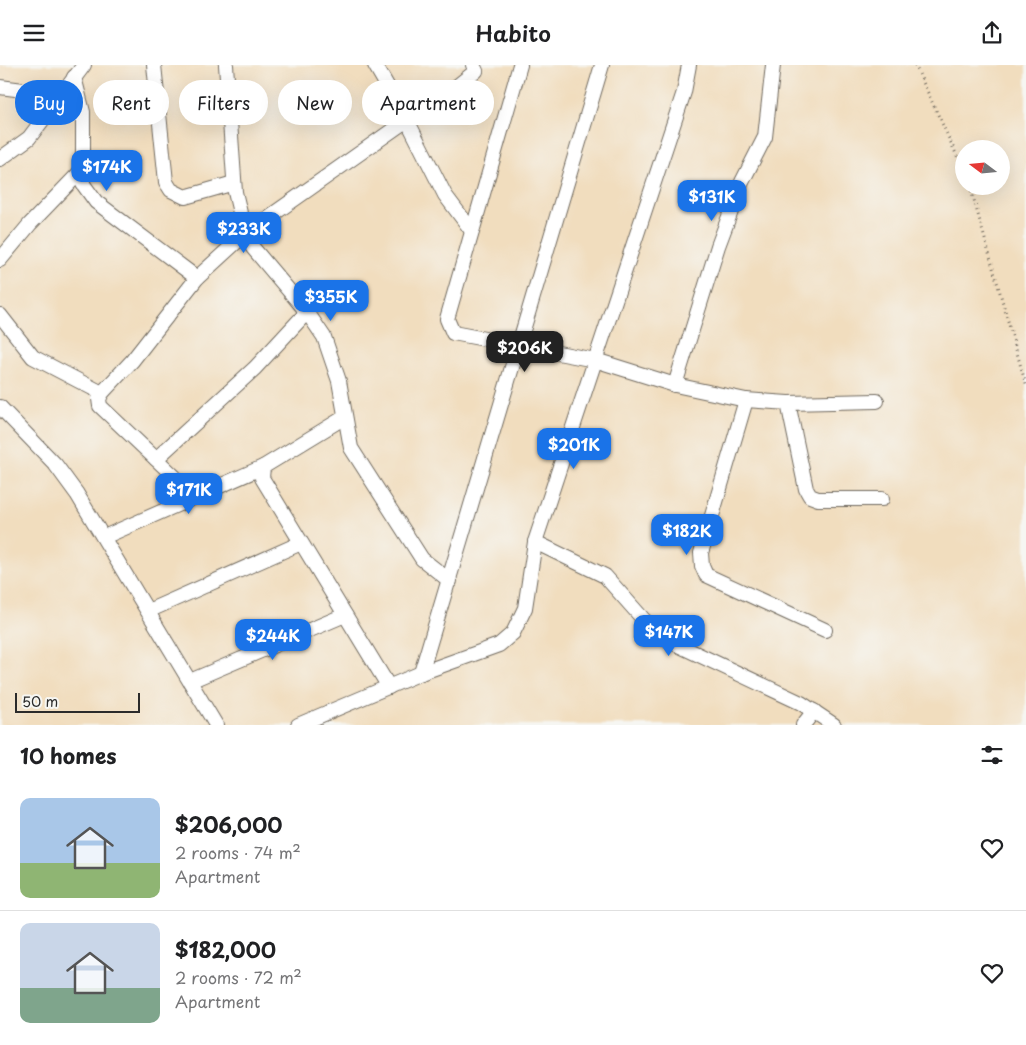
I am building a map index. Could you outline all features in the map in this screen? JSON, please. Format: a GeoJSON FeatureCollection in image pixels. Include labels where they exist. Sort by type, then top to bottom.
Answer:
{"type":"FeatureCollection","features":[{"type":"Feature","properties":{"kind":"street"},"geometry":{"type":"LineString","coordinates":[[72,80],[84,65]]}},
{"type":"Feature","properties":{"kind":"street"},"geometry":{"type":"LineString","coordinates":[[154,65],[166,182],[171,190],[185,197],[234,183]]}},
{"type":"Feature","properties":{"kind":"street"},"geometry":{"type":"LineString","coordinates":[[226,65],[234,183],[245,233],[253,248],[307,312],[324,337],[339,381],[351,448],[422,559],[450,581]]}},
{"type":"Feature","properties":{"kind":"street"},"geometry":{"type":"LineString","coordinates":[[375,65],[384,80]]}},
{"type":"Feature","properties":{"kind":"street"},"geometry":{"type":"LineString","coordinates":[[465,80],[476,71],[473,65]]}},
{"type":"Feature","properties":{"kind":"street"},"geometry":{"type":"LineString","coordinates":[[520,65],[447,319],[453,333],[517,347],[595,360],[675,385],[746,400],[788,403],[876,401]]}},
{"type":"Feature","properties":{"kind":"street"},"geometry":{"type":"LineString","coordinates":[[420,673],[450,581],[517,347],[602,65]]}},
{"type":"Feature","properties":{"kind":"street"},"geometry":{"type":"LineString","coordinates":[[298,725],[420,673],[500,645],[513,633],[525,608],[534,542],[684,92],[689,65]]}},
{"type":"Feature","properties":{"kind":"street"},"geometry":{"type":"LineString","coordinates":[[675,385],[725,227],[742,181],[765,137],[773,65]]}},
{"type":"Feature","properties":{"kind":"street"},"geometry":{"type":"LineString","coordinates":[[74,77],[83,112],[83,184],[96,202],[197,278]]}},
{"type":"Feature","properties":{"kind":"street"},"geometry":{"type":"LineString","coordinates":[[0,87],[15,89]]}},
{"type":"Feature","properties":{"kind":"street"},"geometry":{"type":"LineString","coordinates":[[0,159],[29,138],[39,125]]}},
{"type":"Feature","properties":{"kind":"street"},"geometry":{"type":"LineString","coordinates":[[195,497],[100,406],[99,399],[102,393],[132,361],[197,278],[245,233],[400,125]]}},
{"type":"Feature","properties":{"kind":"street"},"geometry":{"type":"LineString","coordinates":[[410,125],[445,195],[472,231]]}},
{"type":"Feature","properties":{"kind":"street"},"geometry":{"type":"LineString","coordinates":[[0,260],[30,224],[83,169]]}},
{"type":"Feature","properties":{"kind":"street"},"geometry":{"type":"LineString","coordinates":[[156,459],[255,368],[307,312]]}},
{"type":"Feature","properties":{"kind":"street"},"geometry":{"type":"LineString","coordinates":[[0,315],[33,357],[102,393]]}},
{"type":"Feature","properties":{"kind":"street"},"geometry":{"type":"LineString","coordinates":[[746,400],[701,553],[702,566],[706,575],[825,630]]}},
{"type":"Feature","properties":{"kind":"street"},"geometry":{"type":"LineString","coordinates":[[788,403],[806,489],[810,496],[818,499],[882,499]]}},
{"type":"Feature","properties":{"kind":"street"},"geometry":{"type":"LineString","coordinates":[[0,407],[55,465],[104,537],[216,725]]}},
{"type":"Feature","properties":{"kind":"street"},"geometry":{"type":"LineString","coordinates":[[104,537],[263,467],[345,417]]}},
{"type":"Feature","properties":{"kind":"street"},"geometry":{"type":"LineString","coordinates":[[263,467],[262,478],[389,687]]}},
{"type":"Feature","properties":{"kind":"street"},"geometry":{"type":"LineString","coordinates":[[534,542],[605,576],[644,621],[663,638],[801,703],[834,725]]}},
{"type":"Feature","properties":{"kind":"street"},"geometry":{"type":"LineString","coordinates":[[148,611],[301,543]]}},
{"type":"Feature","properties":{"kind":"street"},"geometry":{"type":"LineString","coordinates":[[190,681],[345,615]]}},
{"type":"Feature","properties":{"kind":"street"},"geometry":{"type":"LineString","coordinates":[[803,725],[814,711]]}},
{"type":"Feature","properties":{"kind":"path"},"geometry":{"type":"LineString","coordinates":[[915,65],[955,152]]}},
{"type":"Feature","properties":{"kind":"path"},"geometry":{"type":"LineString","coordinates":[[973,195],[1026,385]]}}]}
